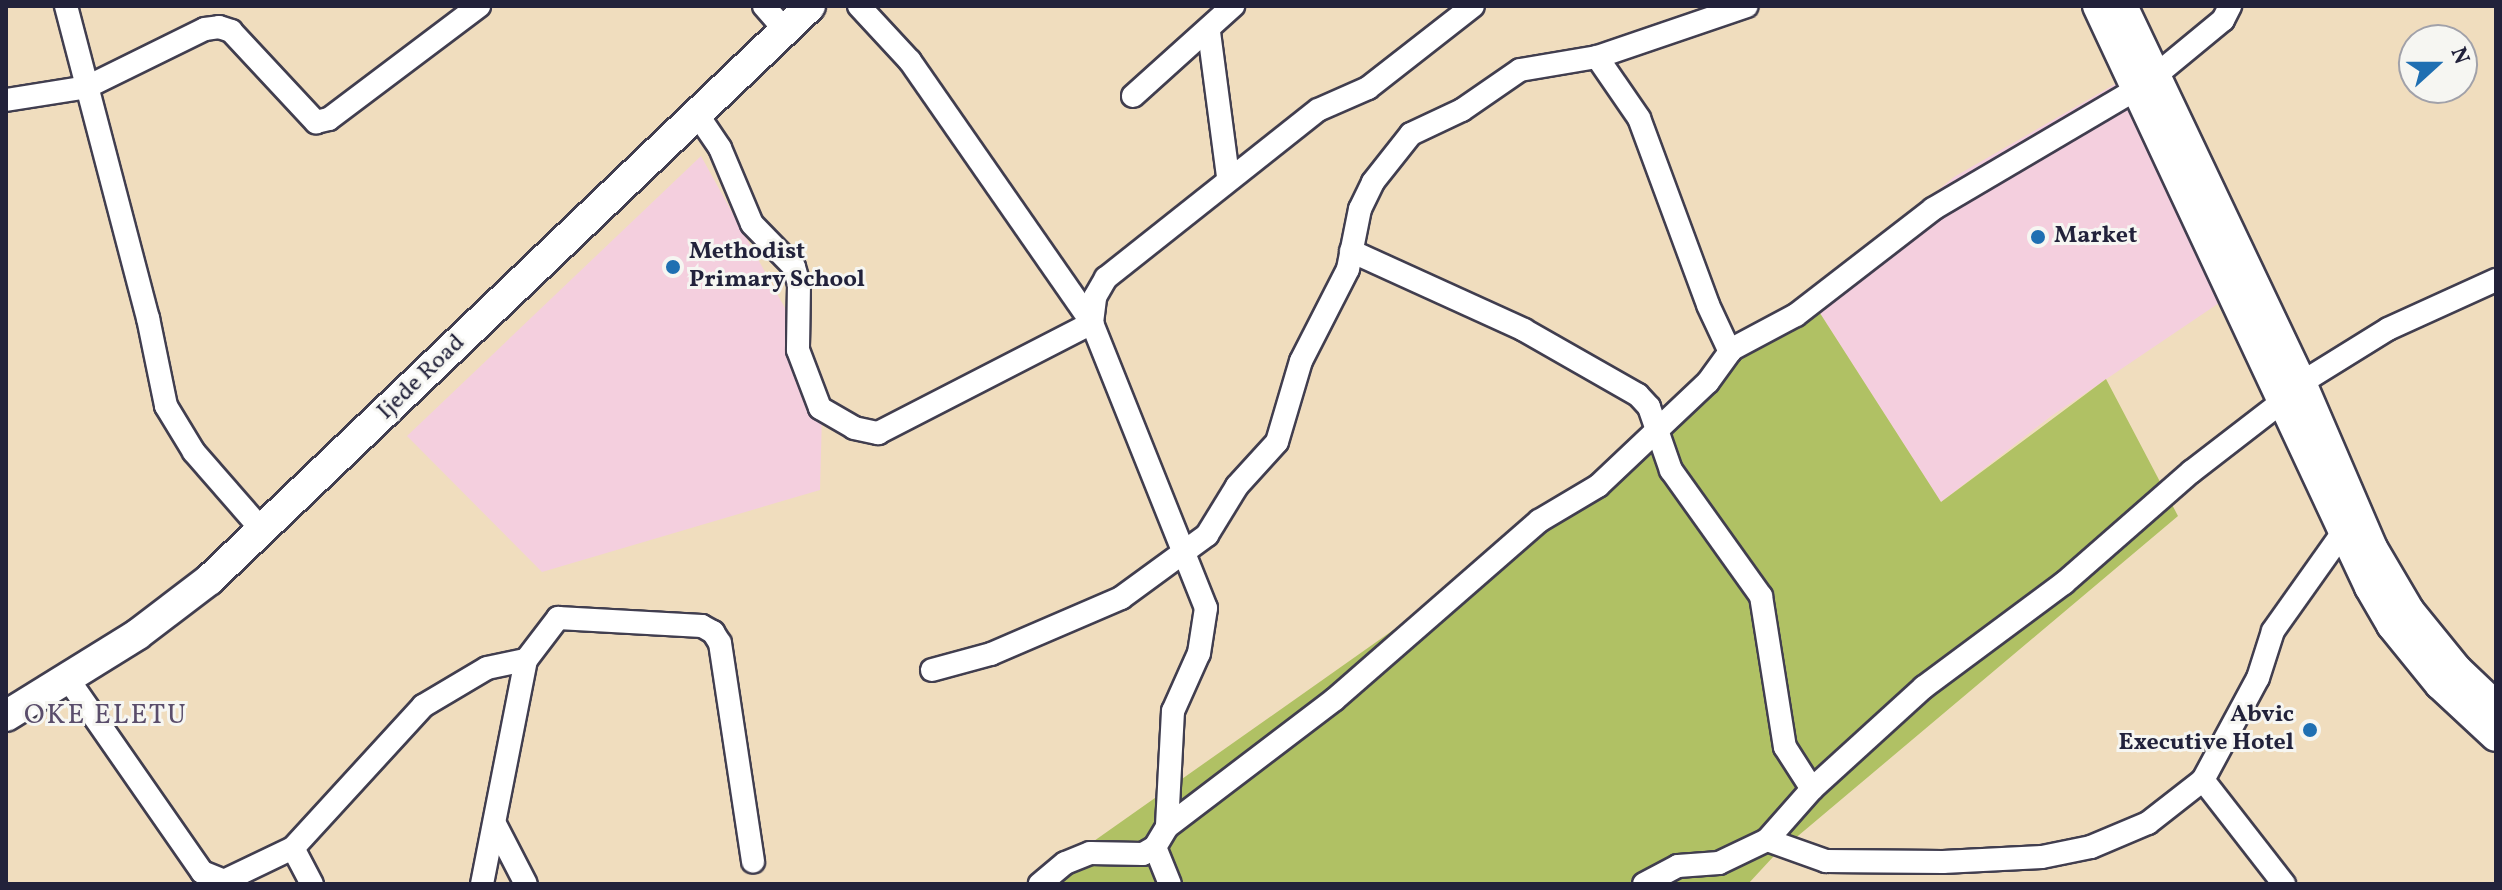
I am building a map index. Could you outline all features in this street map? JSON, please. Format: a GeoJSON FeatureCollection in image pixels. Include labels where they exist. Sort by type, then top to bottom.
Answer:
{"type":"FeatureCollection","features":[{"type":"Feature","properties":{"kind":"main road","name":"Ijede Road"},"geometry":{"type":"LineString","coordinates":[[6,716],[138,634],[263,531],[810,6]]}},
{"type":"Feature","properties":{"kind":"main road"},"geometry":{"type":"LineString","coordinates":[[2098,6],[2146,82],[2293,391],[2372,548],[2402,599],[2457,670],[2496,707]]}},
{"type":"Feature","properties":{"kind":"main road"},"geometry":{"type":"LineString","coordinates":[[2122,6],[2146,82]]}},
{"type":"Feature","properties":{"kind":"main road"},"geometry":{"type":"LineString","coordinates":[[2293,391],[2343,532],[2392,625],[2440,684],[2496,736]]}},
{"type":"Feature","properties":{"kind":"street"},"geometry":{"type":"LineString","coordinates":[[66,6],[166,406],[194,452],[263,531]]}},
{"type":"Feature","properties":{"kind":"street"},"geometry":{"type":"LineString","coordinates":[[6,100],[87,87],[205,29],[219,27],[231,31],[305,114],[316,122],[329,119],[479,6]]}},
{"type":"Feature","properties":{"kind":"street"},"geometry":{"type":"LineString","coordinates":[[764,6],[785,30]]}},
{"type":"Feature","properties":{"kind":"street"},"geometry":{"type":"LineString","coordinates":[[859,6],[910,61],[1092,323],[1206,608],[1199,653],[1173,711],[1167,827],[1157,863],[1090,853],[1065,863],[1040,884]]}},
{"type":"Feature","properties":{"kind":"street"},"geometry":{"type":"LineString","coordinates":[[1133,96],[1209,32],[1233,6]]}},
{"type":"Feature","properties":{"kind":"street"},"geometry":{"type":"LineString","coordinates":[[1092,323],[1095,297],[1106,278],[1228,177],[1318,110],[1368,88],[1473,6]]}},
{"type":"Feature","properties":{"kind":"street"},"geometry":{"type":"LineString","coordinates":[[932,670],[991,654],[1121,598],[1186,554],[1207,535],[1237,486],[1277,442],[1301,361],[1348,269],[1360,209],[1373,182],[1411,134],[1462,110],[1520,70],[1597,57],[1747,6]]}},
{"type":"Feature","properties":{"kind":"street"},"geometry":{"type":"LineString","coordinates":[[1167,827],[1335,699],[1539,521],[1598,486],[1657,433],[1730,352],[1796,315],[1933,209],[2146,82],[2223,20],[2230,6]]}},
{"type":"Feature","properties":{"kind":"street"},"geometry":{"type":"LineString","coordinates":[[1209,32],[1228,177]]}},
{"type":"Feature","properties":{"kind":"street"},"geometry":{"type":"LineString","coordinates":[[1597,57],[1639,118],[1708,305],[1730,352]]}},
{"type":"Feature","properties":{"kind":"street"},"geometry":{"type":"LineString","coordinates":[[697,114],[720,148],[752,224],[794,267],[799,284],[798,350],[820,408],[835,418],[878,433],[896,428],[1092,323]]}},
{"type":"Feature","properties":{"kind":"street"},"geometry":{"type":"LineString","coordinates":[[1351,251],[1524,330],[1638,395],[1649,407],[1679,482],[1761,596],[1785,747],[1812,789]]}},
{"type":"Feature","properties":{"kind":"street"},"geometry":{"type":"LineString","coordinates":[[1644,884],[1678,866],[1719,863],[1767,840],[1812,789],[1924,687],[2064,583],[2191,472],[2293,391],[2388,329],[2496,280]]}},
{"type":"Feature","properties":{"kind":"street"},"geometry":{"type":"LineString","coordinates":[[1767,840],[1839,862],[2042,857],[2091,847],[2148,823],[2203,780],[2258,678],[2273,631],[2343,532]]}},
{"type":"Feature","properties":{"kind":"street"},"geometry":{"type":"LineString","coordinates":[[482,884],[496,826],[526,660],[558,618],[702,626],[713,632],[720,643],[753,862]]}},
{"type":"Feature","properties":{"kind":"street"},"geometry":{"type":"LineString","coordinates":[[68,679],[202,872],[224,881],[293,848],[423,706],[487,668],[526,660]]}},
{"type":"Feature","properties":{"kind":"street"},"geometry":{"type":"LineString","coordinates":[[2203,780],[2284,884]]}},
{"type":"Feature","properties":{"kind":"street"},"geometry":{"type":"LineString","coordinates":[[496,826],[526,884]]}},
{"type":"Feature","properties":{"kind":"street"},"geometry":{"type":"LineString","coordinates":[[293,848],[312,884]]}},
{"type":"Feature","properties":{"kind":"shaded area","name":"Market"},"geometry":{"type":"Polygon","coordinates":[[[2124,79],[2222,301],[2050,417],[1941,502],[1809,296],[1954,177],[2124,79]]]}},
{"type":"Feature","properties":{"kind":"shaded area","name":"Methodist Primary School"},"geometry":{"type":"Polygon","coordinates":[[[701,156],[823,377],[820,490],[542,572],[407,436],[701,156]]]}},
{"type":"Feature","properties":{"kind":"green space"},"geometry":{"type":"Polygon","coordinates":[[[1809,296],[1941,502],[2106,379],[2178,516],[1773,857],[1748,884],[1033,884],[1440,597],[1809,296]]]}},
{"type":"Feature","properties":{"kind":"place","name":"Market"},"geometry":{"type":"Point","coordinates":[2038,237]}},
{"type":"Feature","properties":{"kind":"place","name":"Methodist Primary School"},"geometry":{"type":"Point","coordinates":[673,267]}},
{"type":"Feature","properties":{"kind":"place","name":"Abvic Executive Hotel"},"geometry":{"type":"Point","coordinates":[2310,730]}},
{"type":"Feature","properties":{"kind":"district","name":"OKE ELETU"},"geometry":{"type":"Point","coordinates":[106,716]}}]}
